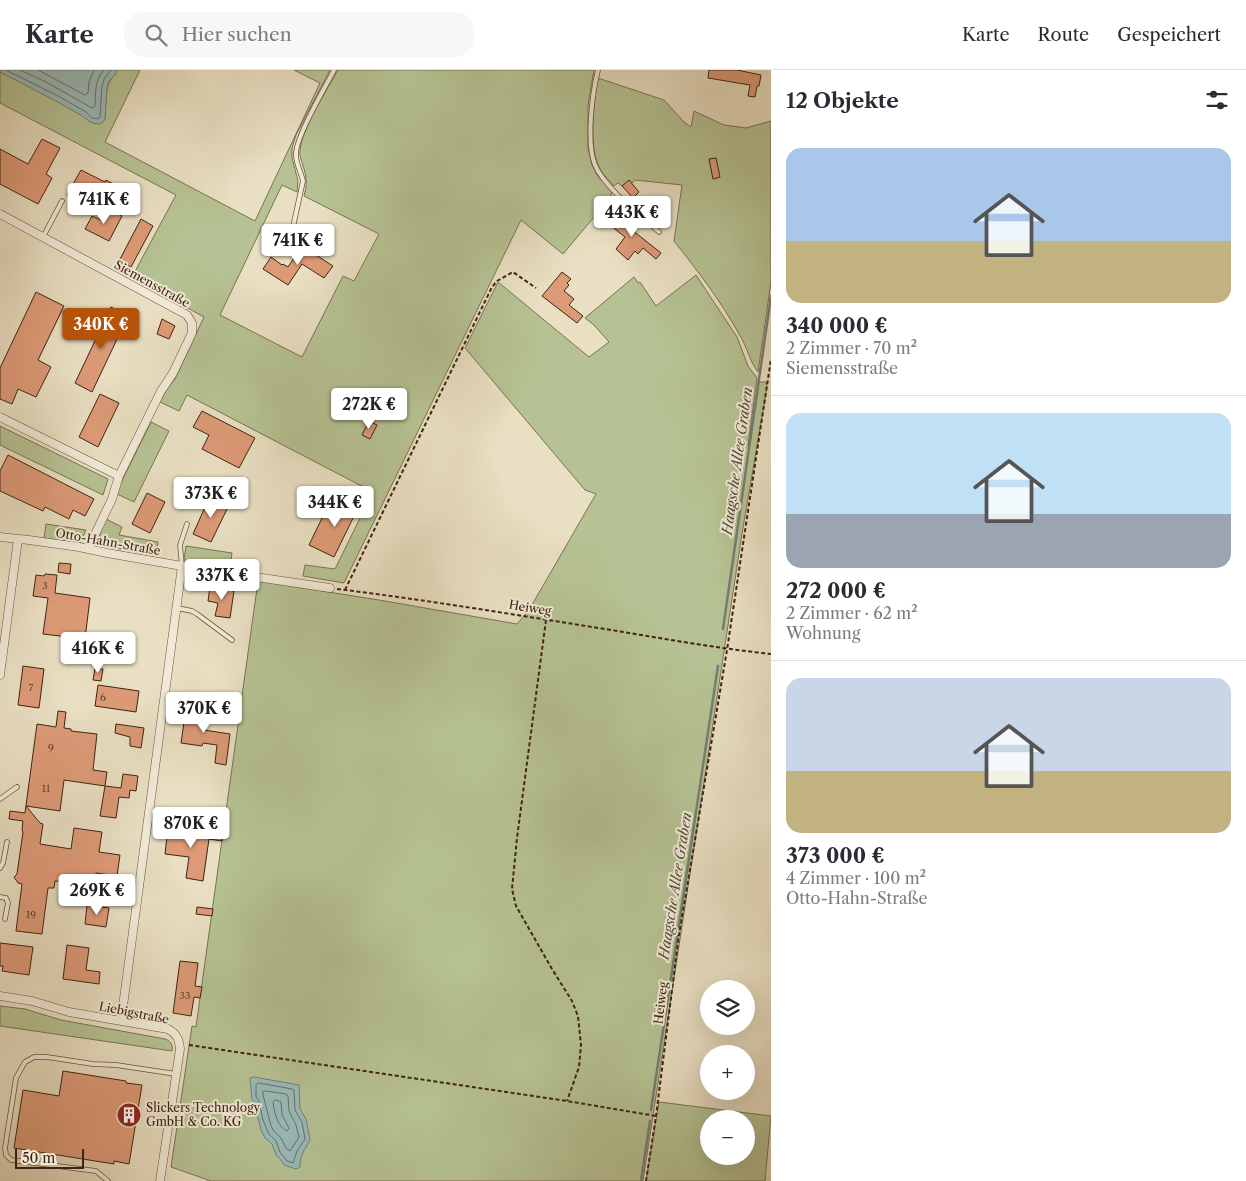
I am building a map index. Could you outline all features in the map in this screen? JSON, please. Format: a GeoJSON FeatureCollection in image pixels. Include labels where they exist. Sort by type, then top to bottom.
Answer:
{"type":"FeatureCollection","features":[{"type":"Feature","properties":{"kind":"street","name":"Siemensstraße"},"geometry":{"type":"LineString","coordinates":[[0,214],[186,315],[192,323],[192,333],[174,373],[161,391],[119,476],[112,499],[88,549]]}},
{"type":"Feature","properties":{"kind":"street"},"geometry":{"type":"LineString","coordinates":[[0,417],[119,476]]}},
{"type":"Feature","properties":{"kind":"street","name":"Otto-Hahn-Straße"},"geometry":{"type":"LineString","coordinates":[[0,536],[330,588]]}},
{"type":"Feature","properties":{"kind":"street"},"geometry":{"type":"LineString","coordinates":[[0,675],[18,539]]}},
{"type":"Feature","properties":{"kind":"street"},"geometry":{"type":"LineString","coordinates":[[120,1021],[182,566]]}},
{"type":"Feature","properties":{"kind":"street","name":"Liebigstraße"},"geometry":{"type":"LineString","coordinates":[[0,996],[32,1001],[69,1012],[168,1029],[176,1034],[180,1043]]}},
{"type":"Feature","properties":{"kind":"street"},"geometry":{"type":"LineString","coordinates":[[160,1181],[180,1043]]}},
{"type":"Feature","properties":{"kind":"lane"},"geometry":{"type":"LineString","coordinates":[[291,236],[303,181],[296,157],[296,149],[302,132],[334,70]]}},
{"type":"Feature","properties":{"kind":"lane"},"geometry":{"type":"LineString","coordinates":[[598,70],[591,105],[591,151],[595,166],[617,194],[659,232]]}},
{"type":"Feature","properties":{"kind":"lane"},"geometry":{"type":"LineString","coordinates":[[43,237],[62,201]]}},
{"type":"Feature","properties":{"kind":"lane"},"geometry":{"type":"LineString","coordinates":[[182,566],[180,545],[187,524]]}},
{"type":"Feature","properties":{"kind":"lane"},"geometry":{"type":"LineString","coordinates":[[177,608],[192,610],[232,640]]}},
{"type":"Feature","properties":{"kind":"lane"},"geometry":{"type":"LineString","coordinates":[[0,799],[17,787]]}},
{"type":"Feature","properties":{"kind":"lane"},"geometry":{"type":"LineString","coordinates":[[0,868],[3,863],[6,842]]}},
{"type":"Feature","properties":{"kind":"lane"},"geometry":{"type":"LineString","coordinates":[[0,897],[6,898],[8,903],[5,919]]}},
{"type":"Feature","properties":{"kind":"lane"},"geometry":{"type":"LineString","coordinates":[[108,1181],[96,1171],[11,1160],[6,1155],[5,1148],[16,1078],[25,1062],[34,1056],[176,1074]]}},
{"type":"Feature","properties":{"kind":"path"},"geometry":{"type":"LineString","coordinates":[[346,590],[492,287],[513,272],[536,288]]}},
{"type":"Feature","properties":{"kind":"path","name":"Heiweg"},"geometry":{"type":"LineString","coordinates":[[646,1181],[679,935],[728,650],[771,359]]}},
{"type":"Feature","properties":{"kind":"path","name":"Heiweg"},"geometry":{"type":"LineString","coordinates":[[330,588],[370,592],[728,650],[771,654]]}},
{"type":"Feature","properties":{"kind":"path"},"geometry":{"type":"LineString","coordinates":[[546,620],[512,889],[516,906],[572,1001],[578,1016],[581,1045],[579,1067],[567,1101]]}},
{"type":"Feature","properties":{"kind":"path"},"geometry":{"type":"LineString","coordinates":[[180,1043],[656,1116]]}},
{"type":"Feature","properties":{"kind":"green space"},"geometry":{"type":"Polygon","coordinates":[[[116,70],[140,70],[105,142],[255,221],[320,83],[294,70],[330,70],[296,135],[292,148],[292,158],[298,181],[297,192],[282,185],[220,315],[302,357],[343,276],[354,281],[379,234],[304,196],[306,181],[300,155],[301,142],[315,110],[338,70],[594,70],[588,105],[588,148],[592,165],[597,175],[612,192],[610,198],[563,254],[521,220],[344,583],[303,576],[305,565],[335,569],[373,492],[187,395],[179,411],[160,402],[175,379],[204,317],[132,277],[176,195],[0,103],[0,72],[41,92],[83,116],[105,119],[107,88],[116,70]]]}},
{"type":"Feature","properties":{"kind":"green space"},"geometry":{"type":"Polygon","coordinates":[[[598,78],[664,100],[691,127],[694,111],[724,125],[746,128],[771,121],[771,282],[758,372],[742,339],[724,310],[700,274],[674,241],[682,185],[635,180],[622,186],[618,183],[614,186],[601,170],[595,156],[593,134],[598,78]]]}},
{"type":"Feature","properties":{"kind":"green space"},"geometry":{"type":"Polygon","coordinates":[[[696,275],[737,337],[748,366],[757,378],[748,446],[759,382],[766,382],[767,387],[742,534],[643,1181],[211,1181],[171,1167],[192,1026],[196,1027],[258,581],[517,624],[529,610],[596,494],[585,490],[465,348],[498,282],[589,357],[609,342],[585,318],[634,277],[638,283],[640,282],[656,306],[696,275]]]}},
{"type":"Feature","properties":{"kind":"green space"},"geometry":{"type":"Polygon","coordinates":[[[151,422],[169,431],[134,502],[117,494],[118,489],[151,422]]]}},
{"type":"Feature","properties":{"kind":"green space"},"geometry":{"type":"Polygon","coordinates":[[[0,426],[108,479],[103,495],[0,445],[0,426]]]}},
{"type":"Feature","properties":{"kind":"green space"},"geometry":{"type":"Polygon","coordinates":[[[106,519],[122,527],[119,535],[158,542],[156,555],[103,546],[99,537],[106,519]]]}},
{"type":"Feature","properties":{"kind":"green space"},"geometry":{"type":"Polygon","coordinates":[[[46,524],[86,530],[80,543],[44,538],[46,524]]]}},
{"type":"Feature","properties":{"kind":"green space"},"geometry":{"type":"Polygon","coordinates":[[[186,546],[232,553],[230,567],[184,560],[186,546]]]}},
{"type":"Feature","properties":{"kind":"green space"},"geometry":{"type":"Polygon","coordinates":[[[0,1006],[25,1009],[61,1020],[165,1039],[171,1044],[172,1051],[0,1026],[0,1006]]]}},
{"type":"Feature","properties":{"kind":"green space"},"geometry":{"type":"Polygon","coordinates":[[[659,1102],[723,1110],[700,1110],[700,1165],[755,1165],[755,1114],[771,1116],[765,1181],[646,1181],[659,1102]]]}},
{"type":"Feature","properties":{"kind":"water"},"geometry":{"type":"Polygon","coordinates":[[[0,70],[116,70],[116,74],[109,81],[107,88],[105,119],[103,122],[96,124],[0,72],[0,70]]]}},
{"type":"Feature","properties":{"kind":"water"},"geometry":{"type":"Polygon","coordinates":[[[254,1077],[299,1085],[300,1109],[306,1119],[310,1140],[304,1150],[300,1167],[296,1169],[284,1165],[276,1155],[272,1144],[265,1138],[261,1130],[252,1099],[250,1078],[254,1077]]]}},
{"type":"Feature","properties":{"kind":"building"},"geometry":{"type":"Polygon","coordinates":[[[709,70],[737,70],[761,75],[755,97],[748,96],[750,85],[708,78],[709,70]]]}},
{"type":"Feature","properties":{"kind":"building"},"geometry":{"type":"Polygon","coordinates":[[[42,139],[60,148],[46,174],[52,178],[38,204],[0,184],[0,149],[28,164],[42,139]]]}},
{"type":"Feature","properties":{"kind":"building"},"geometry":{"type":"Polygon","coordinates":[[[716,158],[720,177],[713,179],[709,159],[716,158]]]}},
{"type":"Feature","properties":{"kind":"building"},"geometry":{"type":"Polygon","coordinates":[[[81,170],[122,189],[116,201],[88,185],[79,202],[67,195],[81,170]]]}},
{"type":"Feature","properties":{"kind":"building"},"geometry":{"type":"Polygon","coordinates":[[[629,180],[639,192],[633,198],[622,186],[629,180]]]}},
{"type":"Feature","properties":{"kind":"building"},"geometry":{"type":"Polygon","coordinates":[[[107,208],[122,216],[109,241],[85,229],[92,216],[101,220],[107,208]]]}},
{"type":"Feature","properties":{"kind":"building"},"geometry":{"type":"Polygon","coordinates":[[[624,211],[632,217],[629,220],[636,226],[632,230],[661,253],[656,259],[643,248],[638,254],[635,251],[628,260],[616,249],[625,237],[611,226],[624,211]]]}},
{"type":"Feature","properties":{"kind":"building"},"geometry":{"type":"Polygon","coordinates":[[[141,219],[153,226],[131,267],[119,261],[141,219]]]}},
{"type":"Feature","properties":{"kind":"building"},"geometry":{"type":"Polygon","coordinates":[[[302,246],[333,266],[324,278],[302,264],[288,285],[263,269],[271,257],[288,267],[302,246]]]}},
{"type":"Feature","properties":{"kind":"building"},"geometry":{"type":"Polygon","coordinates":[[[562,272],[571,279],[564,291],[574,299],[569,305],[583,316],[577,323],[542,296],[562,272]]]}},
{"type":"Feature","properties":{"kind":"building"},"geometry":{"type":"Polygon","coordinates":[[[36,292],[64,306],[38,360],[51,367],[36,397],[18,389],[12,404],[0,399],[0,368],[36,292]]]}},
{"type":"Feature","properties":{"kind":"building"},"geometry":{"type":"Polygon","coordinates":[[[111,307],[128,316],[92,392],[75,383],[111,307]]]}},
{"type":"Feature","properties":{"kind":"building"},"geometry":{"type":"Polygon","coordinates":[[[162,319],[175,326],[169,339],[157,334],[162,319]]]}},
{"type":"Feature","properties":{"kind":"building"},"geometry":{"type":"Polygon","coordinates":[[[100,394],[119,403],[98,447],[79,437],[100,394]]]}},
{"type":"Feature","properties":{"kind":"building"},"geometry":{"type":"Polygon","coordinates":[[[202,411],[255,438],[239,468],[202,449],[209,435],[193,427],[202,411]]]}},
{"type":"Feature","properties":{"kind":"building"},"geometry":{"type":"Polygon","coordinates":[[[369,421],[377,425],[370,439],[362,435],[369,421]]]}},
{"type":"Feature","properties":{"kind":"building"},"geometry":{"type":"Polygon","coordinates":[[[8,455],[94,499],[85,516],[73,510],[69,519],[45,507],[43,511],[0,491],[0,471],[8,455]]]}},
{"type":"Feature","properties":{"kind":"building"},"geometry":{"type":"Polygon","coordinates":[[[147,493],[165,502],[150,533],[132,524],[147,493]]]}},
{"type":"Feature","properties":{"kind":"building"},"geometry":{"type":"Polygon","coordinates":[[[210,496],[229,505],[211,542],[193,534],[210,496]]]}},
{"type":"Feature","properties":{"kind":"building"},"geometry":{"type":"Polygon","coordinates":[[[357,500],[365,505],[360,516],[355,514],[334,557],[309,545],[324,514],[326,516],[329,510],[335,513],[340,502],[353,509],[357,500]]]}},
{"type":"Feature","properties":{"kind":"building"},"geometry":{"type":"Polygon","coordinates":[[[59,563],[71,564],[70,574],[58,572],[59,563]]]}},
{"type":"Feature","properties":{"kind":"building"},"geometry":{"type":"Polygon","coordinates":[[[45,574],[57,575],[55,593],[90,598],[85,639],[43,634],[48,598],[33,596],[36,575],[44,576],[45,574]]]}},
{"type":"Feature","properties":{"kind":"building"},"geometry":{"type":"Polygon","coordinates":[[[210,587],[234,591],[230,618],[215,616],[218,603],[208,601],[210,587]]]}},
{"type":"Feature","properties":{"kind":"building"},"geometry":{"type":"Polygon","coordinates":[[[23,666],[44,669],[39,708],[18,705],[23,666]]]}},
{"type":"Feature","properties":{"kind":"building"},"geometry":{"type":"Polygon","coordinates":[[[95,668],[103,669],[101,681],[93,680],[95,668]]]}},
{"type":"Feature","properties":{"kind":"building"},"geometry":{"type":"Polygon","coordinates":[[[98,685],[139,691],[136,712],[95,706],[98,685]]]}},
{"type":"Feature","properties":{"kind":"building"},"geometry":{"type":"Polygon","coordinates":[[[186,708],[207,711],[204,730],[230,734],[226,765],[215,763],[217,745],[203,743],[202,746],[181,743],[186,708]]]}},
{"type":"Feature","properties":{"kind":"building"},"geometry":{"type":"Polygon","coordinates":[[[58,711],[66,712],[64,728],[71,729],[71,731],[97,734],[93,770],[107,772],[105,786],[64,780],[60,811],[26,806],[43,824],[40,844],[71,849],[74,828],[102,832],[99,852],[120,855],[117,876],[96,873],[94,885],[55,881],[54,888],[48,888],[42,934],[16,931],[22,884],[18,883],[14,877],[17,874],[23,821],[9,819],[10,811],[25,813],[37,724],[56,727],[58,711]]]}},
{"type":"Feature","properties":{"kind":"building"},"geometry":{"type":"Polygon","coordinates":[[[116,724],[144,728],[141,748],[130,746],[130,737],[115,733],[116,724]]]}},
{"type":"Feature","properties":{"kind":"building"},"geometry":{"type":"Polygon","coordinates":[[[123,774],[138,776],[136,791],[130,790],[129,798],[119,797],[116,818],[100,816],[105,786],[121,788],[123,774]]]}},
{"type":"Feature","properties":{"kind":"building"},"geometry":{"type":"Polygon","coordinates":[[[168,827],[223,834],[222,841],[209,839],[203,881],[186,878],[189,857],[165,854],[168,827]]]}},
{"type":"Feature","properties":{"kind":"building"},"geometry":{"type":"Polygon","coordinates":[[[87,905],[109,908],[106,927],[85,924],[87,905]]]}},
{"type":"Feature","properties":{"kind":"building"},"geometry":{"type":"Polygon","coordinates":[[[197,907],[213,909],[212,916],[196,914],[197,907]]]}},
{"type":"Feature","properties":{"kind":"building"},"geometry":{"type":"Polygon","coordinates":[[[0,943],[33,947],[29,975],[2,971],[3,966],[0,966],[0,943]]]}},
{"type":"Feature","properties":{"kind":"building"},"geometry":{"type":"Polygon","coordinates":[[[67,945],[89,948],[86,970],[100,972],[99,984],[63,979],[67,945]]]}},
{"type":"Feature","properties":{"kind":"building"},"geometry":{"type":"Polygon","coordinates":[[[180,961],[198,963],[195,986],[202,987],[200,998],[194,997],[191,1016],[173,1013],[180,961]]]}},
{"type":"Feature","properties":{"kind":"building"},"geometry":{"type":"Polygon","coordinates":[[[63,1071],[142,1085],[129,1164],[114,1161],[114,1164],[14,1148],[23,1090],[59,1096],[63,1071]]]}},
{"type":"Feature","properties":{"kind":"waterway","name":"Haagsche Allee Graben"},"geometry":{"type":"LineString","coordinates":[[723,629],[771,296]]}},
{"type":"Feature","properties":{"kind":"waterway","name":"Haagsche Allee Graben"},"geometry":{"type":"LineString","coordinates":[[651,1110],[718,666]]}},
{"type":"Feature","properties":{"kind":"waterway","name":"Haagsche Allee Graben"},"geometry":{"type":"LineString","coordinates":[[641,1181],[650,1121]]}},
{"type":"Feature","properties":{"kind":"place","name":"Slickers Technology GmbH & Co. KG"},"geometry":{"type":"Point","coordinates":[129,1115]}}]}
